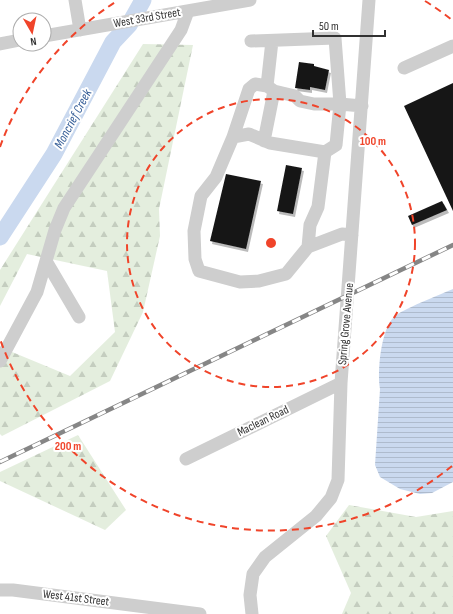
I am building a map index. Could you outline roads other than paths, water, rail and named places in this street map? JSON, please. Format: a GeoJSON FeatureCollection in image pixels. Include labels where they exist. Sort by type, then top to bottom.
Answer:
{"type":"FeatureCollection","features":[{"type":"Feature","properties":{"kind":"street"},"geometry":{"type":"LineString","coordinates":[[75,0],[80,30]]}},
{"type":"Feature","properties":{"kind":"street","name":"West 33rd Street"},"geometry":{"type":"LineString","coordinates":[[52,35],[250,0]]}},
{"type":"Feature","properties":{"kind":"street","name":"Spring Grove Avenue"},"geometry":{"type":"LineString","coordinates":[[252,614],[250,595],[253,574],[265,557],[316,516],[331,498],[338,480],[341,383],[369,0]]}},
{"type":"Feature","properties":{"kind":"street"},"geometry":{"type":"LineString","coordinates":[[0,361],[37,292],[55,230],[64,208],[180,30],[188,11]]}},
{"type":"Feature","properties":{"kind":"street"},"geometry":{"type":"LineString","coordinates":[[233,137],[249,134],[270,143],[325,152],[336,145],[340,104],[335,38],[251,42]]}},
{"type":"Feature","properties":{"kind":"street"},"geometry":{"type":"LineString","coordinates":[[264,141],[271,89],[272,41]]}},
{"type":"Feature","properties":{"kind":"street"},"geometry":{"type":"LineString","coordinates":[[0,44],[12,42]]}},
{"type":"Feature","properties":{"kind":"street"},"geometry":{"type":"LineString","coordinates":[[404,68],[453,46]]}},
{"type":"Feature","properties":{"kind":"street"},"geometry":{"type":"LineString","coordinates":[[352,235],[342,234],[308,247],[286,274],[258,281],[240,282],[199,271],[195,259],[194,230],[201,196],[216,177],[233,137],[249,89],[255,84],[295,96],[300,101],[314,104],[362,106]]}},
{"type":"Feature","properties":{"kind":"street"},"geometry":{"type":"LineString","coordinates":[[308,247],[310,225],[318,207],[325,152]]}},
{"type":"Feature","properties":{"kind":"street"},"geometry":{"type":"LineString","coordinates":[[46,261],[79,317]]}},
{"type":"Feature","properties":{"kind":"street","name":"Maclean Road"},"geometry":{"type":"LineString","coordinates":[[186,459],[341,383]]}},
{"type":"Feature","properties":{"kind":"street","name":"West 41st Street"},"geometry":{"type":"LineString","coordinates":[[0,590],[13,590],[118,609],[200,614]]}},
{"type":"Feature","properties":{"kind":"water"},"geometry":{"type":"Polygon","coordinates":[[[453,289],[453,482],[432,493],[420,494],[400,489],[380,477],[375,465],[381,351],[386,331],[394,317],[412,306],[453,289]]]}},
{"type":"Feature","properties":{"kind":"waterway","name":"Moncrief Creek"},"geometry":{"type":"LineString","coordinates":[[0,237],[54,154],[113,42],[129,25],[143,0]]}},
{"type":"Feature","properties":{"kind":"railway"},"geometry":{"type":"LineString","coordinates":[[0,462],[453,245]]}}]}
